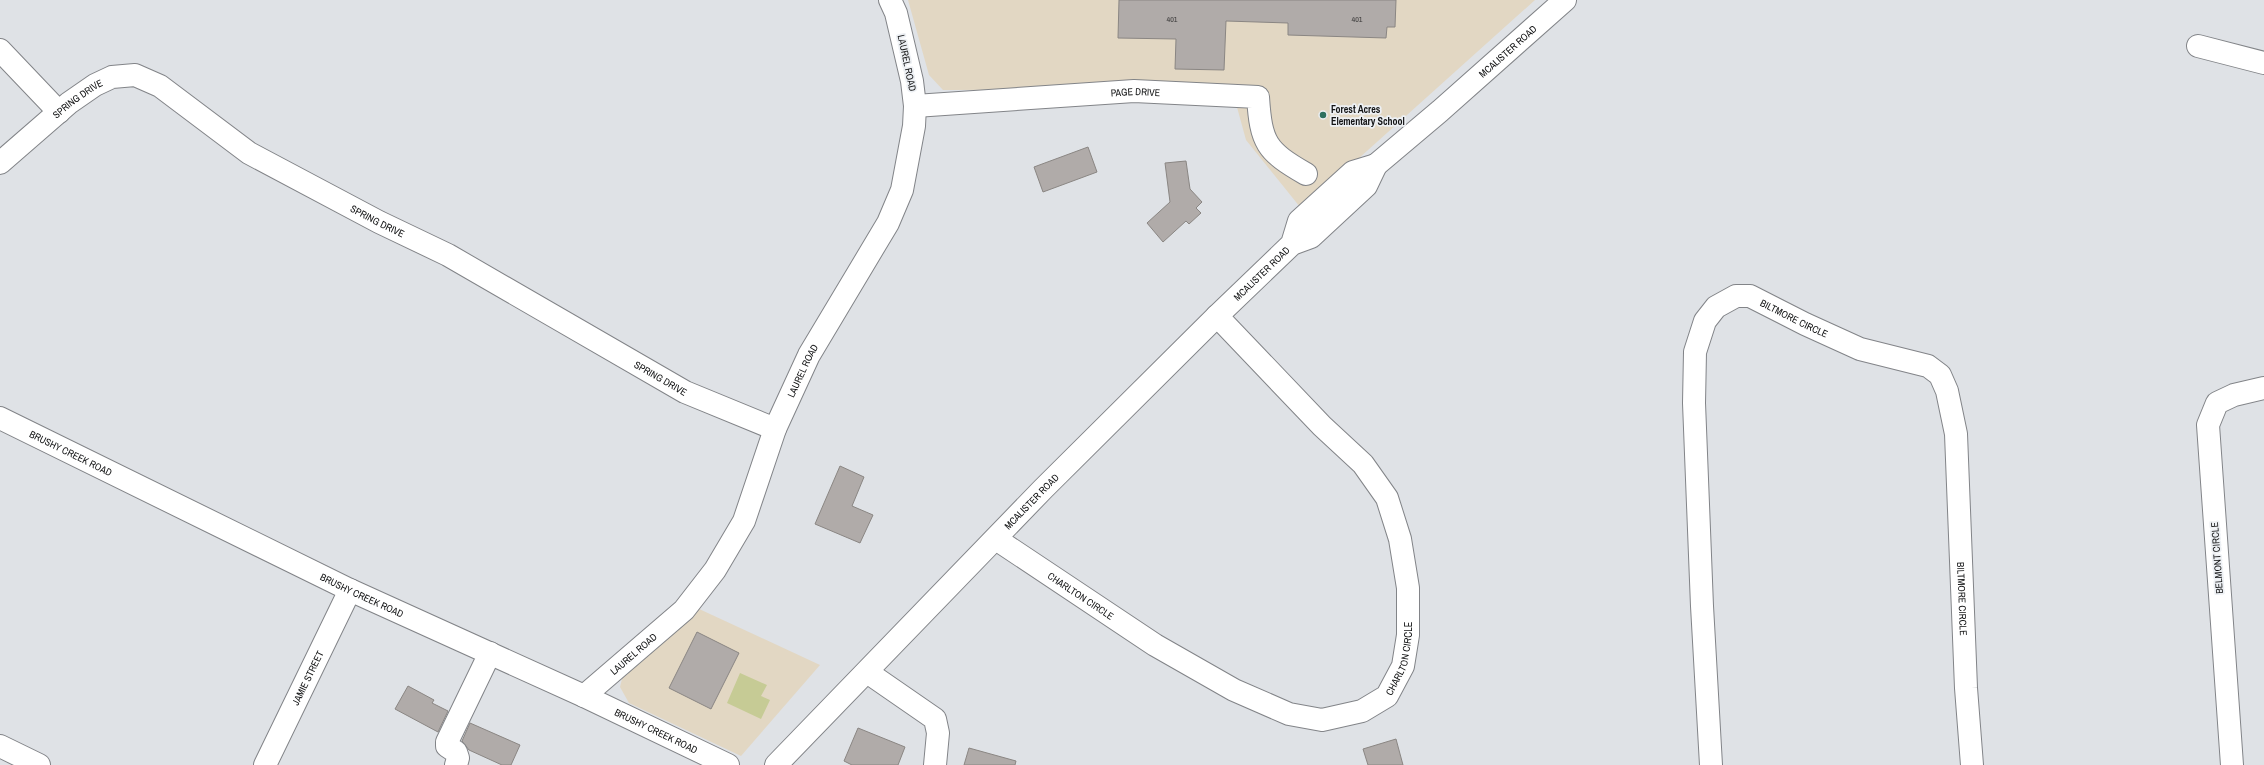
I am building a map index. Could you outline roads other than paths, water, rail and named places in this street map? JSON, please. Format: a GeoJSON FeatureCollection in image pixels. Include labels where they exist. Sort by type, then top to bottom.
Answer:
{"type":"FeatureCollection","features":[{"type":"Feature","properties":{"kind":"street","name":"LAUREL ROAD"},"geometry":{"type":"LineString","coordinates":[[584,696],[684,610],[715,570],[744,521],[775,429],[809,355],[888,223],[902,190],[914,126],[915,106],[912,81],[896,13],[890,0]]}},
{"type":"Feature","properties":{"kind":"street","name":"MCALISTER ROAD"},"geometry":{"type":"LineString","coordinates":[[1292,244],[1299,221],[1345,179],[1353,172],[1376,164],[1440,111],[1565,0]]}},
{"type":"Feature","properties":{"kind":"street"},"geometry":{"type":"LineString","coordinates":[[2198,46],[2264,63]]}},
{"type":"Feature","properties":{"kind":"street"},"geometry":{"type":"LineString","coordinates":[[0,50],[59,112]]}},
{"type":"Feature","properties":{"kind":"street","name":"SPRING DRIVE"},"geometry":{"type":"LineString","coordinates":[[0,163],[59,112],[95,84],[112,77],[136,75],[160,86],[248,153],[379,222],[448,255],[685,392],[775,429]]}},
{"type":"Feature","properties":{"kind":"street","name":"PAGE DRIVE"},"geometry":{"type":"LineString","coordinates":[[915,106],[1134,92],[1258,97],[1260,121],[1265,141],[1281,160],[1306,174],[1330,180],[1345,179]]}},
{"type":"Feature","properties":{"kind":"street","name":"MCALISTER ROAD"},"geometry":{"type":"LineString","coordinates":[[776,765],[996,539],[1217,316],[1292,244],[1311,237],[1366,186],[1376,164]]}},
{"type":"Feature","properties":{"kind":"street"},"geometry":{"type":"LineString","coordinates":[[1306,174],[1310,184],[1314,208]]}},
{"type":"Feature","properties":{"kind":"street","name":"BILTMORE CIRCLE"},"geometry":{"type":"LineString","coordinates":[[1711,765],[1702,606],[1694,403],[1695,352],[1705,321],[1716,307],[1736,296],[1750,296],[1860,349],[1928,366],[1940,375],[1947,391],[1956,434],[1966,688],[1972,765]]}},
{"type":"Feature","properties":{"kind":"street","name":"CHARLTON CIRCLE"},"geometry":{"type":"LineString","coordinates":[[996,539],[1155,645],[1234,690],[1289,714],[1322,720],[1362,711],[1387,696],[1403,666],[1408,635],[1408,588],[1400,539],[1387,498],[1364,464],[1322,426],[1217,316]]}},
{"type":"Feature","properties":{"kind":"street","name":"BELMONT CIRCLE"},"geometry":{"type":"LineString","coordinates":[[2232,765],[2208,425],[2216,403],[2234,395],[2264,388]]}},
{"type":"Feature","properties":{"kind":"street","name":"BRUSHY CREEK ROAD"},"geometry":{"type":"LineString","coordinates":[[0,418],[350,590],[584,696],[728,765]]}},
{"type":"Feature","properties":{"kind":"street","name":"JAMIE STREET"},"geometry":{"type":"LineString","coordinates":[[265,765],[350,590]]}},
{"type":"Feature","properties":{"kind":"street"},"geometry":{"type":"LineString","coordinates":[[456,765],[458,758],[456,752],[448,746],[447,742],[490,653]]}},
{"type":"Feature","properties":{"kind":"street"},"geometry":{"type":"LineString","coordinates":[[867,672],[935,719],[938,733],[935,765]]}},
{"type":"Feature","properties":{"kind":"street"},"geometry":{"type":"LineString","coordinates":[[0,746],[39,765]]}},
{"type":"Feature","properties":{"kind":"place","name":"Forest Acres Elementary School"},"geometry":{"type":"Point","coordinates":[1323,115]}}]}
